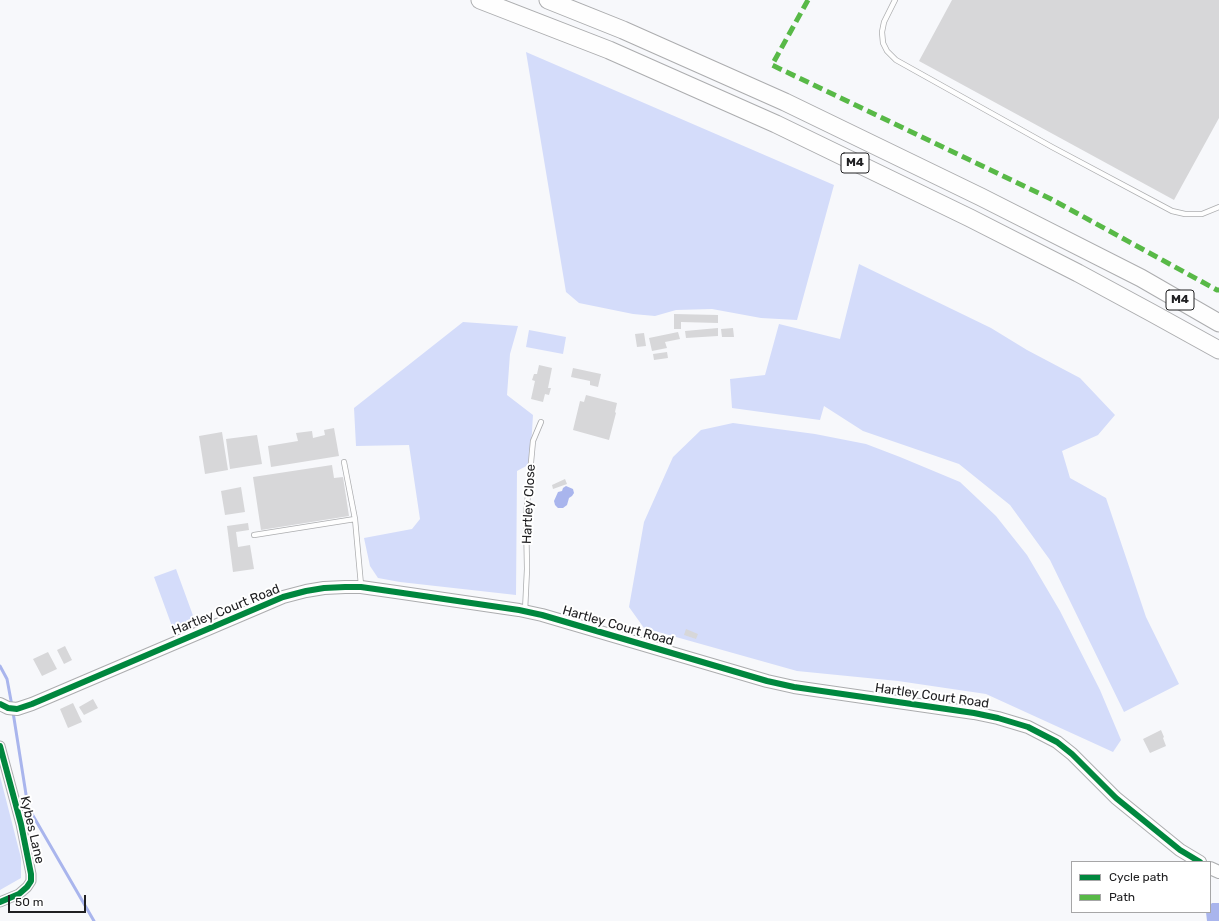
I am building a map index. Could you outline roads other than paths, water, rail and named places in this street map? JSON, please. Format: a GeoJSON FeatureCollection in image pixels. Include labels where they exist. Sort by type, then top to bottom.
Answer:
{"type":"FeatureCollection","features":[{"type":"Feature","properties":{"kind":"highway","name":"M4"},"geometry":{"type":"LineString","coordinates":[[480,0],[609,50],[776,124],[970,218],[1064,266],[1219,350]]}},
{"type":"Feature","properties":{"kind":"highway","name":"M4"},"geometry":{"type":"LineString","coordinates":[[548,0],[623,30],[800,109],[981,197],[1141,278],[1219,323]]}},
{"type":"Feature","properties":{"kind":"street","name":"Hartley Court Road"},"geometry":{"type":"LineString","coordinates":[[5,707],[32,704],[283,597],[324,588],[361,587],[525,611],[767,681],[836,694],[974,712],[1028,727],[1057,742],[1116,798],[1180,850],[1198,861]]}},
{"type":"Feature","properties":{"kind":"street","name":"Kybes Lane"},"geometry":{"type":"LineString","coordinates":[[0,746],[21,824],[31,874],[31,881],[27,887],[19,894],[0,902]]}},
{"type":"Feature","properties":{"kind":"lane"},"geometry":{"type":"LineString","coordinates":[[895,0],[884,22],[882,32],[883,43],[887,51],[896,60],[1052,147],[1172,211],[1185,214],[1202,214],[1219,207]]}},
{"type":"Feature","properties":{"kind":"lane","name":"Hartley Close"},"geometry":{"type":"LineString","coordinates":[[525,611],[527,569],[526,516],[534,441],[541,422]]}},
{"type":"Feature","properties":{"kind":"lane"},"geometry":{"type":"LineString","coordinates":[[344,462],[355,519],[361,587]]}},
{"type":"Feature","properties":{"kind":"lane"},"geometry":{"type":"LineString","coordinates":[[254,535],[355,519]]}},
{"type":"Feature","properties":{"kind":"water"},"geometry":{"type":"Polygon","coordinates":[[[566,486],[573,489],[574,493],[569,498],[567,505],[563,508],[558,508],[554,501],[558,492],[562,491],[566,486]]]}},
{"type":"Feature","properties":{"kind":"water"},"geometry":{"type":"Polygon","coordinates":[[[1219,903],[1219,921],[1207,921],[1206,913],[1211,913],[1211,904],[1219,903]]]}},
{"type":"Feature","properties":{"kind":"waterway"},"geometry":{"type":"LineString","coordinates":[[0,666],[7,679],[12,706]]}},
{"type":"Feature","properties":{"kind":"waterway"},"geometry":{"type":"LineString","coordinates":[[13,712],[28,807],[94,921]]}}]}
